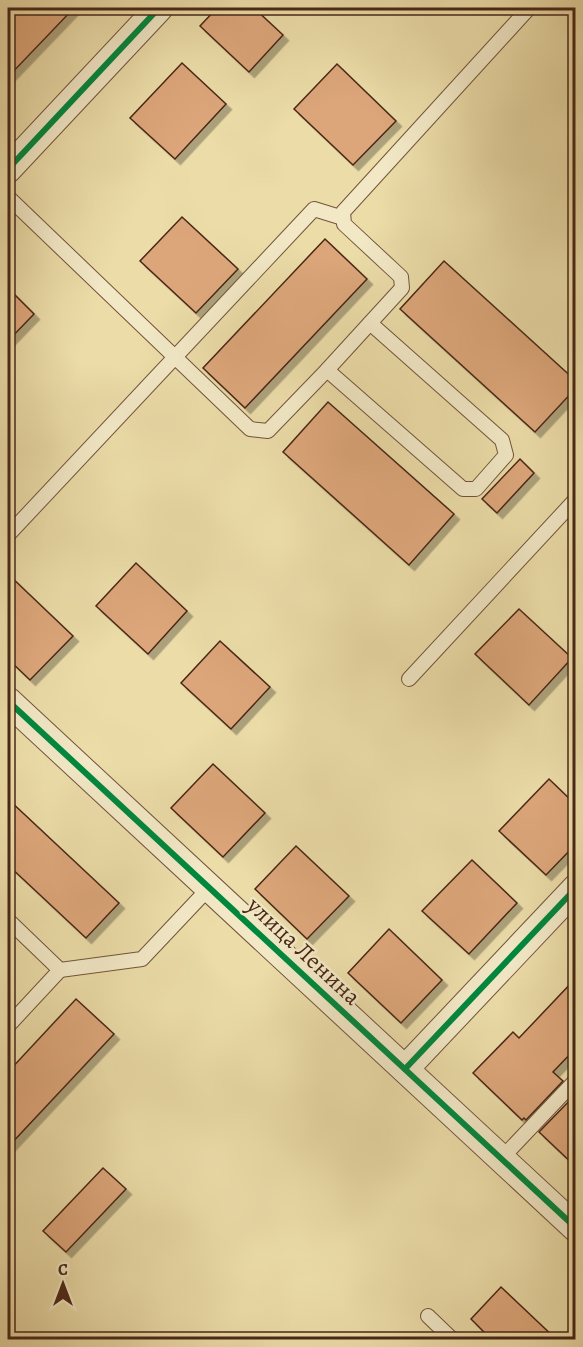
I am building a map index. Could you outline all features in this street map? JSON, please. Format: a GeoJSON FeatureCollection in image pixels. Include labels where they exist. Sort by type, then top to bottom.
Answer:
{"type":"FeatureCollection","features":[{"type":"Feature","properties":{"kind":"street"},"geometry":{"type":"LineString","coordinates":[[8,169],[159,8]]}},
{"type":"Feature","properties":{"kind":"street","name":"улица Ленина"},"geometry":{"type":"LineString","coordinates":[[8,701],[576,1228]]}},
{"type":"Feature","properties":{"kind":"street"},"geometry":{"type":"LineString","coordinates":[[405,1069],[576,888]]}},
{"type":"Feature","properties":{"kind":"lane"},"geometry":{"type":"LineString","coordinates":[[8,197],[250,429],[268,431],[402,288],[401,277],[344,224],[343,212],[529,8]]}},
{"type":"Feature","properties":{"kind":"lane"},"geometry":{"type":"LineString","coordinates":[[8,535],[314,209],[344,218]]}},
{"type":"Feature","properties":{"kind":"lane"},"geometry":{"type":"LineString","coordinates":[[327,370],[463,489],[476,489],[484,481],[506,455],[502,440],[370,323]]}},
{"type":"Feature","properties":{"kind":"lane"},"geometry":{"type":"LineString","coordinates":[[409,679],[576,499]]}},
{"type":"Feature","properties":{"kind":"lane"},"geometry":{"type":"LineString","coordinates":[[8,1026],[60,970],[142,959],[209,888]]}},
{"type":"Feature","properties":{"kind":"lane"},"geometry":{"type":"LineString","coordinates":[[8,920],[60,970]]}},
{"type":"Feature","properties":{"kind":"lane"},"geometry":{"type":"LineString","coordinates":[[501,1159],[575,1081]]}},
{"type":"Feature","properties":{"kind":"lane"},"geometry":{"type":"LineString","coordinates":[[428,1316],[453,1340]]}},
{"type":"Feature","properties":{"kind":"building"},"geometry":{"type":"Polygon","coordinates":[[[8,8],[74,8],[8,77],[8,8]]]}},
{"type":"Feature","properties":{"kind":"building"},"geometry":{"type":"Polygon","coordinates":[[[217,8],[254,8],[283,35],[249,72],[200,26],[217,8]]]}},
{"type":"Feature","properties":{"kind":"building"},"geometry":{"type":"Polygon","coordinates":[[[182,63],[226,104],[175,159],[130,118],[182,63]]]}},
{"type":"Feature","properties":{"kind":"building"},"geometry":{"type":"Polygon","coordinates":[[[337,64],[396,121],[353,165],[294,109],[337,64]]]}},
{"type":"Feature","properties":{"kind":"building"},"geometry":{"type":"Polygon","coordinates":[[[182,217],[238,269],[196,313],[140,261],[182,217]]]}},
{"type":"Feature","properties":{"kind":"building"},"geometry":{"type":"Polygon","coordinates":[[[325,239],[367,279],[245,408],[203,368],[325,239]]]}},
{"type":"Feature","properties":{"kind":"building"},"geometry":{"type":"Polygon","coordinates":[[[444,261],[576,381],[576,388],[535,432],[400,309],[444,261]]]}},
{"type":"Feature","properties":{"kind":"building"},"geometry":{"type":"Polygon","coordinates":[[[8,288],[34,314],[8,341],[8,288]]]}},
{"type":"Feature","properties":{"kind":"building"},"geometry":{"type":"Polygon","coordinates":[[[328,402],[454,514],[409,565],[283,452],[328,402]]]}},
{"type":"Feature","properties":{"kind":"building"},"geometry":{"type":"Polygon","coordinates":[[[520,459],[534,473],[497,513],[482,499],[520,459]]]}},
{"type":"Feature","properties":{"kind":"building"},"geometry":{"type":"Polygon","coordinates":[[[136,563],[187,611],[148,654],[96,606],[136,563]]]}},
{"type":"Feature","properties":{"kind":"building"},"geometry":{"type":"Polygon","coordinates":[[[8,574],[73,636],[30,680],[8,659],[8,574]]]}},
{"type":"Feature","properties":{"kind":"building"},"geometry":{"type":"Polygon","coordinates":[[[519,609],[572,658],[529,705],[475,654],[519,609]]]}},
{"type":"Feature","properties":{"kind":"building"},"geometry":{"type":"Polygon","coordinates":[[[220,641],[270,687],[231,729],[181,683],[220,641]]]}},
{"type":"Feature","properties":{"kind":"building"},"geometry":{"type":"Polygon","coordinates":[[[213,764],[265,813],[223,857],[171,808],[213,764]]]}},
{"type":"Feature","properties":{"kind":"building"},"geometry":{"type":"Polygon","coordinates":[[[549,779],[576,805],[576,844],[546,875],[499,831],[549,779]]]}},
{"type":"Feature","properties":{"kind":"building"},"geometry":{"type":"Polygon","coordinates":[[[8,799],[119,903],[86,938],[8,865],[8,799]]]}},
{"type":"Feature","properties":{"kind":"building"},"geometry":{"type":"Polygon","coordinates":[[[296,846],[349,896],[307,939],[255,889],[296,846]]]}},
{"type":"Feature","properties":{"kind":"building"},"geometry":{"type":"Polygon","coordinates":[[[472,860],[517,903],[469,954],[422,911],[472,860]]]}},
{"type":"Feature","properties":{"kind":"building"},"geometry":{"type":"Polygon","coordinates":[[[389,929],[442,980],[401,1023],[348,973],[389,929]]]}},
{"type":"Feature","properties":{"kind":"building"},"geometry":{"type":"Polygon","coordinates":[[[576,978],[576,1048],[553,1072],[563,1081],[526,1120],[524,1118],[522,1120],[473,1073],[513,1032],[519,1038],[576,978]]]}},
{"type":"Feature","properties":{"kind":"building"},"geometry":{"type":"Polygon","coordinates":[[[76,999],[114,1034],[8,1147],[8,1072],[76,999]]]}},
{"type":"Feature","properties":{"kind":"building"},"geometry":{"type":"Polygon","coordinates":[[[576,1094],[576,1167],[539,1132],[576,1094]]]}},
{"type":"Feature","properties":{"kind":"building"},"geometry":{"type":"Polygon","coordinates":[[[103,1168],[126,1189],[66,1252],[43,1231],[103,1168]]]}},
{"type":"Feature","properties":{"kind":"building"},"geometry":{"type":"Polygon","coordinates":[[[501,1287],[557,1340],[492,1340],[471,1319],[501,1287]]]}},
{"type":"Feature","properties":{"kind":"cycle path"},"geometry":{"type":"LineString","coordinates":[[8,169],[159,8]]}},
{"type":"Feature","properties":{"kind":"cycle path"},"geometry":{"type":"LineString","coordinates":[[8,701],[576,1228]]}},
{"type":"Feature","properties":{"kind":"cycle path"},"geometry":{"type":"LineString","coordinates":[[405,1069],[576,888]]}}]}
